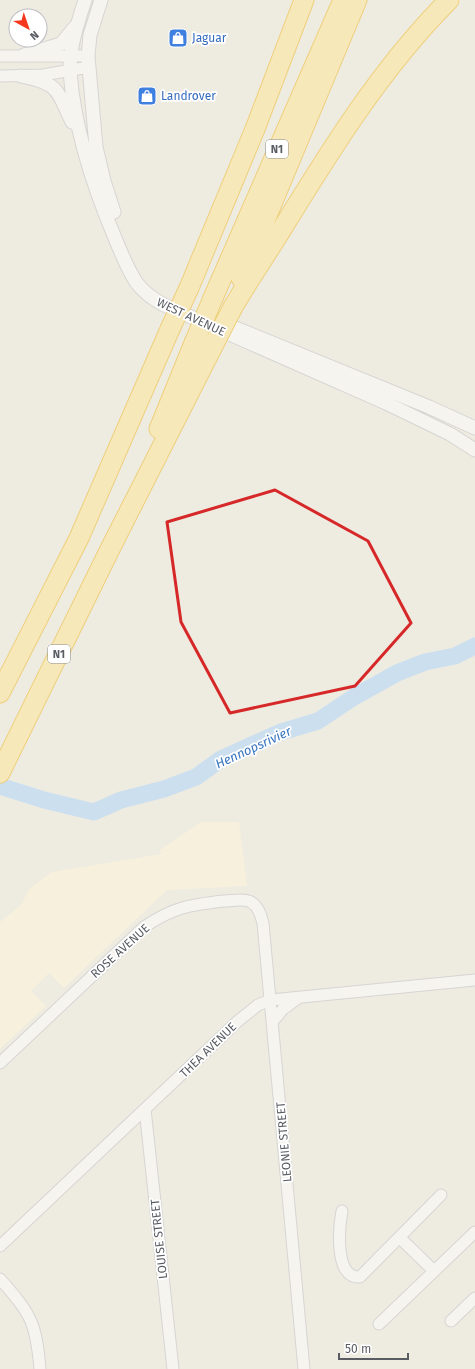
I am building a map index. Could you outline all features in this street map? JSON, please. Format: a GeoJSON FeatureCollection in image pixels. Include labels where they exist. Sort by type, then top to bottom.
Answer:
{"type":"FeatureCollection","features":[{"type":"Feature","properties":{"kind":"highway"},"geometry":{"type":"LineString","coordinates":[[290,38],[304,0]]}},
{"type":"Feature","properties":{"kind":"highway","name":"N1"},"geometry":{"type":"LineString","coordinates":[[0,694],[78,538],[188,288],[255,129],[290,38],[307,0]]}},
{"type":"Feature","properties":{"kind":"highway","name":"N1"},"geometry":{"type":"LineString","coordinates":[[4,766],[110,549],[213,298],[343,0]]}},
{"type":"Feature","properties":{"kind":"highway"},"geometry":{"type":"LineString","coordinates":[[234,306],[238,286],[243,272],[358,0]]}},
{"type":"Feature","properties":{"kind":"highway"},"geometry":{"type":"LineString","coordinates":[[110,549],[234,306],[319,169],[356,114],[399,56],[449,0]]}},
{"type":"Feature","properties":{"kind":"street","name":"WEST AVENUE"},"geometry":{"type":"LineString","coordinates":[[85,0],[71,56],[70,71],[76,110],[84,146],[97,190],[126,264],[136,281],[152,299],[386,403],[450,434],[475,450]]}},
{"type":"Feature","properties":{"kind":"street","name":"WEST AVENUE"},"geometry":{"type":"LineString","coordinates":[[101,0],[90,35],[88,62],[95,141],[104,181],[133,260],[143,277],[156,291],[174,302],[313,361],[429,407],[475,428]]}},
{"type":"Feature","properties":{"kind":"street"},"geometry":{"type":"LineString","coordinates":[[24,55],[61,44],[78,24]]}},
{"type":"Feature","properties":{"kind":"street"},"geometry":{"type":"LineString","coordinates":[[0,56],[71,56],[88,62]]}},
{"type":"Feature","properties":{"kind":"street"},"geometry":{"type":"LineString","coordinates":[[0,76],[43,76],[70,71],[88,62]]}},
{"type":"Feature","properties":{"kind":"street"},"geometry":{"type":"LineString","coordinates":[[21,76],[42,81],[59,94],[84,146]]}},
{"type":"Feature","properties":{"kind":"street","name":"ROSE AVENUE"},"geometry":{"type":"LineString","coordinates":[[0,1063],[144,928],[158,918],[189,905],[237,900],[250,902],[258,909],[261,916]]}},
{"type":"Feature","properties":{"kind":"street","name":"LEONIE STREET"},"geometry":{"type":"LineString","coordinates":[[261,916],[273,1021],[304,1369]]}},
{"type":"Feature","properties":{"kind":"street","name":"THEA AVENUE"},"geometry":{"type":"LineString","coordinates":[[0,1246],[238,1021],[258,1005],[271,1000],[475,980]]}},
{"type":"Feature","properties":{"kind":"street"},"geometry":{"type":"LineString","coordinates":[[273,1021],[283,1009],[298,998]]}},
{"type":"Feature","properties":{"kind":"street","name":"LOUISE STREET"},"geometry":{"type":"LineString","coordinates":[[145,1109],[173,1369]]}},
{"type":"Feature","properties":{"kind":"street"},"geometry":{"type":"LineString","coordinates":[[342,1211],[340,1223],[340,1250],[348,1272],[355,1277],[360,1276],[400,1238],[441,1195]]}},
{"type":"Feature","properties":{"kind":"street"},"geometry":{"type":"LineString","coordinates":[[379,1324],[475,1232]]}},
{"type":"Feature","properties":{"kind":"street"},"geometry":{"type":"LineString","coordinates":[[400,1238],[434,1272]]}},
{"type":"Feature","properties":{"kind":"street"},"geometry":{"type":"LineString","coordinates":[[0,1279],[21,1302],[32,1321],[36,1333],[40,1369]]}},
{"type":"Feature","properties":{"kind":"street"},"geometry":{"type":"LineString","coordinates":[[451,1321],[475,1298]]}},
{"type":"Feature","properties":{"kind":"highlighted area"},"geometry":{"type":"Polygon","coordinates":[[[275,490],[368,541],[411,623],[355,686],[230,713],[181,622],[167,522],[275,490]]]}},
{"type":"Feature","properties":{"kind":"shaded area"},"geometry":{"type":"Polygon","coordinates":[[[201,822],[239,822],[247,886],[167,890],[64,988],[49,973],[31,991],[46,1006],[0,1049],[0,922],[20,906],[30,888],[52,872],[161,854],[160,850],[201,822]]]}},
{"type":"Feature","properties":{"kind":"waterway","name":"Hennopsrivier"},"geometry":{"type":"LineString","coordinates":[[0,786],[44,800],[94,812],[121,800],[164,789],[196,777],[221,759],[281,732],[318,721],[354,697],[397,673],[425,662],[455,656],[475,646]]}},
{"type":"Feature","properties":{"kind":"place","name":"Jaguar"},"geometry":{"type":"Point","coordinates":[178,38]}},
{"type":"Feature","properties":{"kind":"place","name":"Landrover"},"geometry":{"type":"Point","coordinates":[147,96]}}]}
